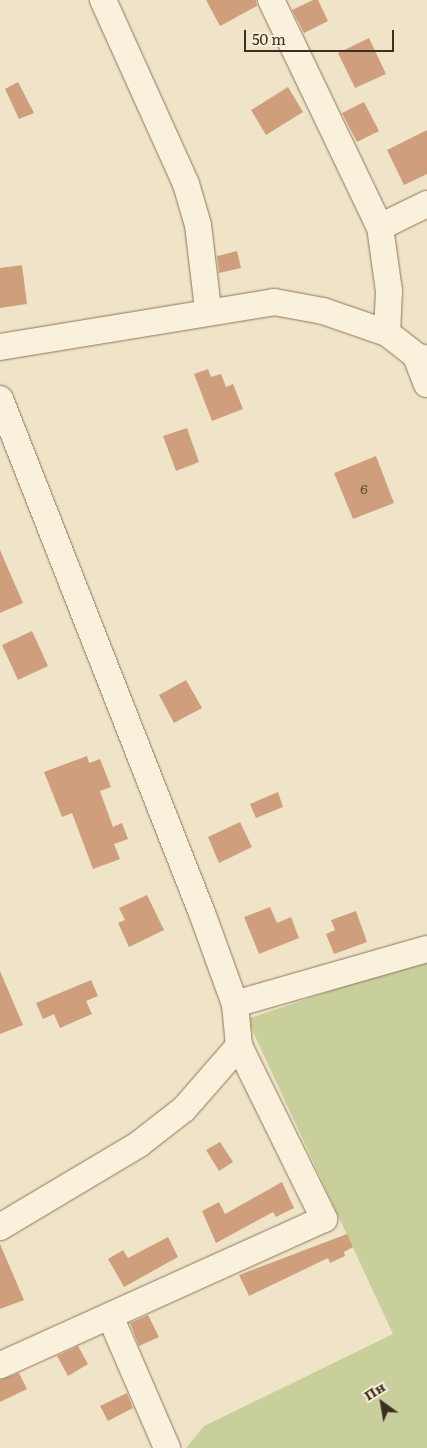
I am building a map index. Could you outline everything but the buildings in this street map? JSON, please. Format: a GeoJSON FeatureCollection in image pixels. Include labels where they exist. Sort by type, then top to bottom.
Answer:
{"type":"FeatureCollection","features":[{"type":"Feature","properties":{"kind":"street"},"geometry":{"type":"LineString","coordinates":[[103,0],[186,184],[198,225],[208,309]]}},
{"type":"Feature","properties":{"kind":"street"},"geometry":{"type":"LineString","coordinates":[[271,0],[380,227],[389,291],[387,333]]}},
{"type":"Feature","properties":{"kind":"street"},"geometry":{"type":"LineString","coordinates":[[380,227],[427,204]]}},
{"type":"Feature","properties":{"kind":"street"},"geometry":{"type":"LineString","coordinates":[[0,347],[208,309],[274,302],[323,311],[387,333],[421,357],[427,384]]}},
{"type":"Feature","properties":{"kind":"street"},"geometry":{"type":"LineString","coordinates":[[0,399],[235,1004],[239,1046],[324,1219],[0,1365]]}},
{"type":"Feature","properties":{"kind":"street"},"geometry":{"type":"LineString","coordinates":[[235,1004],[427,949]]}},
{"type":"Feature","properties":{"kind":"street"},"geometry":{"type":"LineString","coordinates":[[0,1227],[139,1144],[184,1110],[239,1046]]}},
{"type":"Feature","properties":{"kind":"street"},"geometry":{"type":"LineString","coordinates":[[110,1316],[167,1448]]}},
{"type":"Feature","properties":{"kind":"green space"},"geometry":{"type":"Polygon","coordinates":[[[427,958],[427,1448],[186,1448],[204,1426],[393,1334],[247,1019],[427,958]]]}}]}
